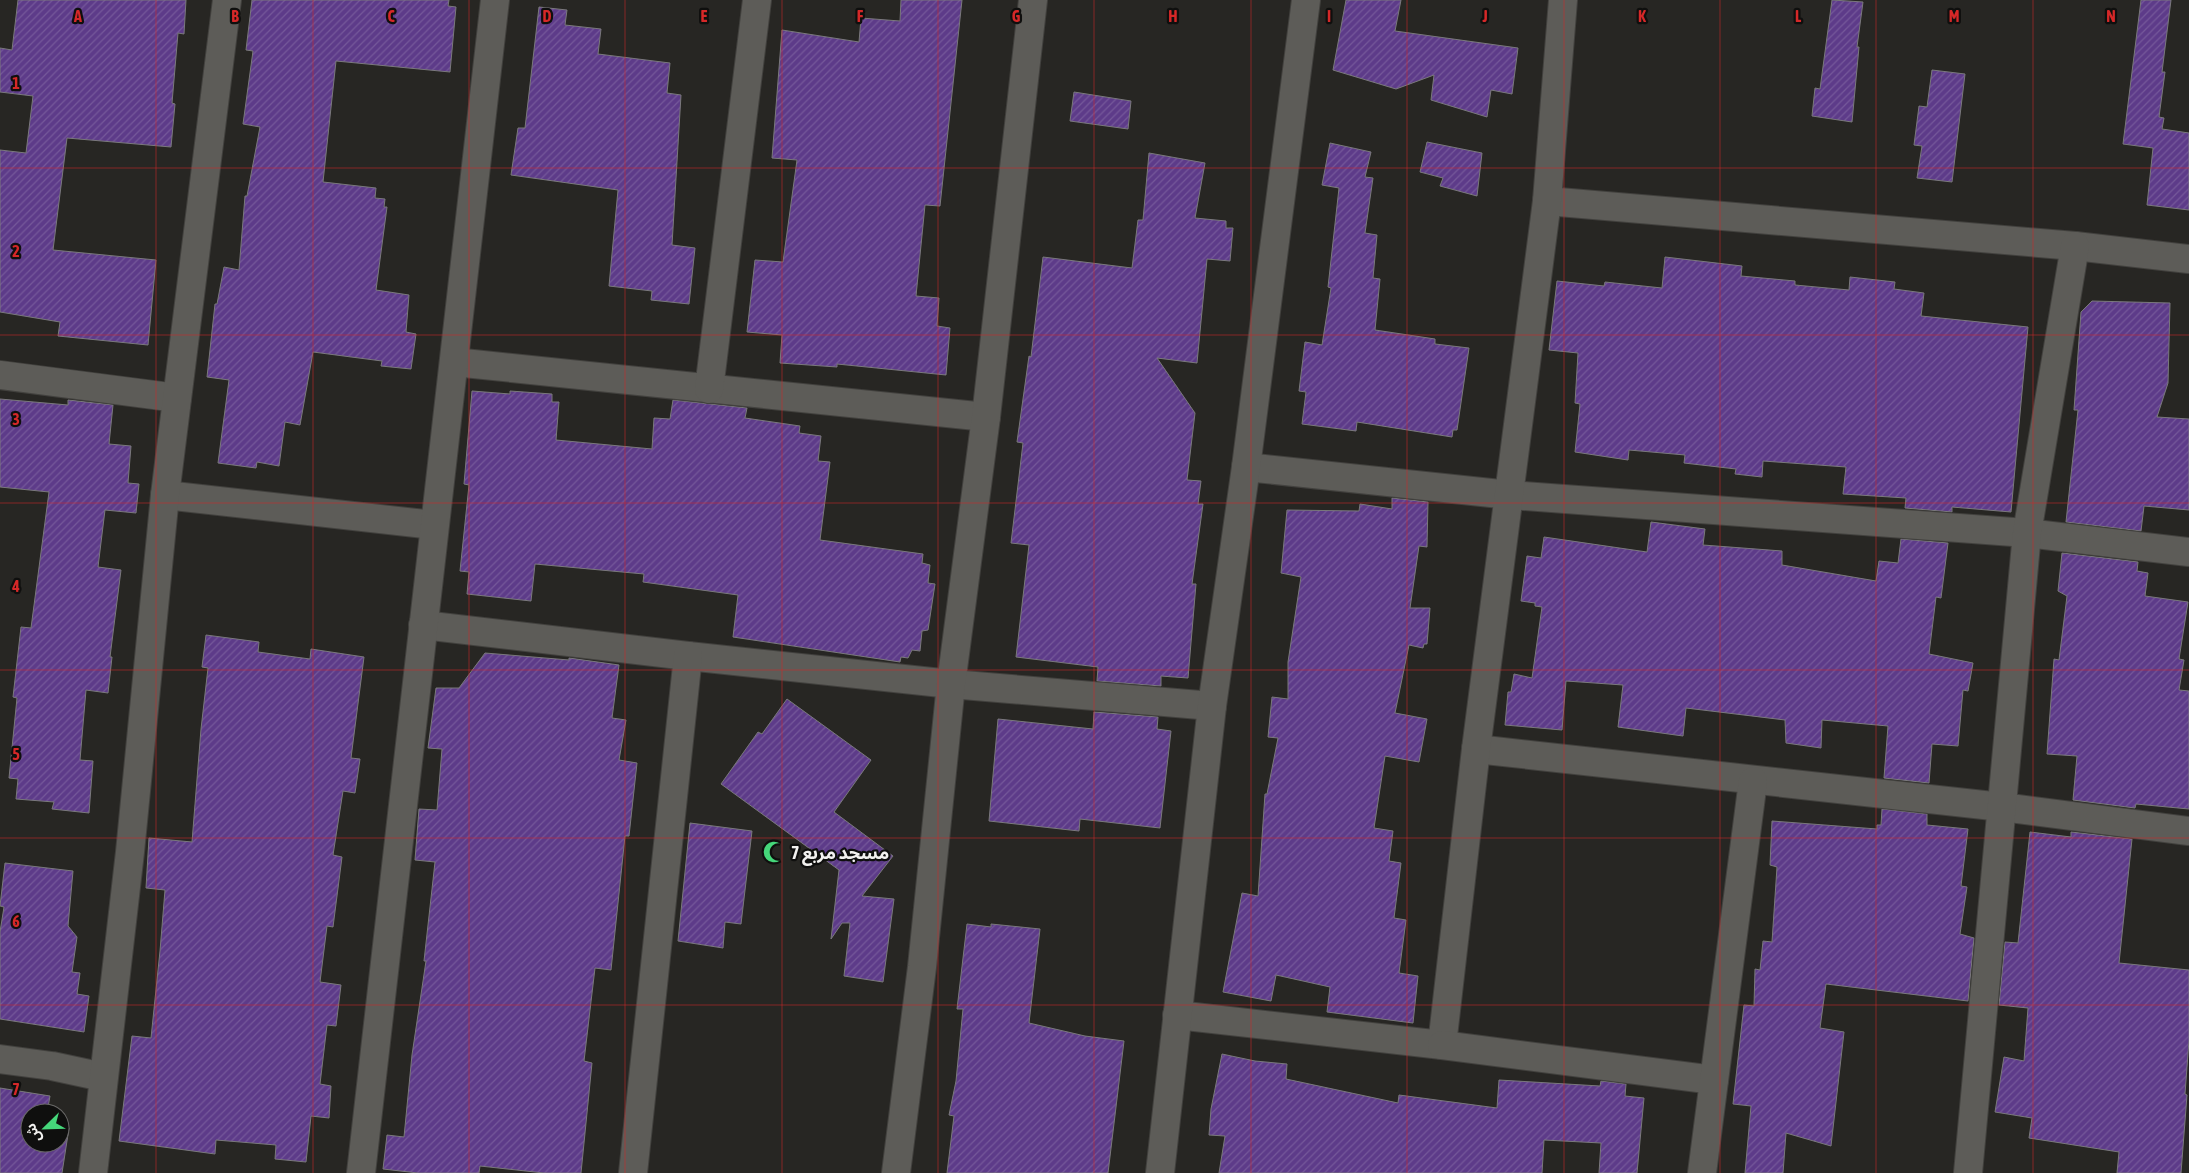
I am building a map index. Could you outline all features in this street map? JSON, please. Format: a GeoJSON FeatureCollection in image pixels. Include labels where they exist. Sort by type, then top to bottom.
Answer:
{"type":"FeatureCollection","features":[{"type":"Feature","properties":{"kind":"street"},"geometry":{"type":"LineString","coordinates":[[94,1173],[103,1077],[130,852],[164,495],[227,0]]}},
{"type":"Feature","properties":{"kind":"street"},"geometry":{"type":"LineString","coordinates":[[361,1173],[495,0]]}},
{"type":"Feature","properties":{"kind":"street"},"geometry":{"type":"LineString","coordinates":[[709,389],[757,0]]}},
{"type":"Feature","properties":{"kind":"street"},"geometry":{"type":"LineString","coordinates":[[896,1173],[922,967],[951,684],[986,417],[1033,0]]}},
{"type":"Feature","properties":{"kind":"street"},"geometry":{"type":"LineString","coordinates":[[1160,1173],[1212,706],[1246,467],[1306,0]]}},
{"type":"Feature","properties":{"kind":"street"},"geometry":{"type":"LineString","coordinates":[[1442,1046],[1476,749],[1547,201],[1564,0]]}},
{"type":"Feature","properties":{"kind":"street"},"geometry":{"type":"LineString","coordinates":[[1547,201],[2075,246],[2189,259]]}},
{"type":"Feature","properties":{"kind":"street"},"geometry":{"type":"LineString","coordinates":[[1968,1173],[2027,532],[2075,246]]}},
{"type":"Feature","properties":{"kind":"street"},"geometry":{"type":"LineString","coordinates":[[454,362],[986,417]]}},
{"type":"Feature","properties":{"kind":"street"},"geometry":{"type":"LineString","coordinates":[[0,375],[177,398]]}},
{"type":"Feature","properties":{"kind":"street"},"geometry":{"type":"LineString","coordinates":[[1246,467],[1510,495],[2027,532],[2189,552]]}},
{"type":"Feature","properties":{"kind":"street"},"geometry":{"type":"LineString","coordinates":[[164,495],[434,525]]}},
{"type":"Feature","properties":{"kind":"street"},"geometry":{"type":"LineString","coordinates":[[423,625],[951,684],[1212,706]]}},
{"type":"Feature","properties":{"kind":"street"},"geometry":{"type":"LineString","coordinates":[[633,1173],[688,656]]}},
{"type":"Feature","properties":{"kind":"street"},"geometry":{"type":"LineString","coordinates":[[1476,749],[2002,807],[2189,831]]}},
{"type":"Feature","properties":{"kind":"street"},"geometry":{"type":"LineString","coordinates":[[1702,1173],[1753,781]]}},
{"type":"Feature","properties":{"kind":"street"},"geometry":{"type":"LineString","coordinates":[[1177,1015],[1714,1080]]}},
{"type":"Feature","properties":{"kind":"street"},"geometry":{"type":"LineString","coordinates":[[0,1059],[52,1066],[103,1077]]}},
{"type":"Feature","properties":{"kind":"building"},"geometry":{"type":"Polygon","coordinates":[[[18,0],[186,0],[184,34],[178,33],[172,103],[175,104],[171,147],[67,138],[53,250],[156,260],[148,345],[58,336],[60,322],[0,312],[0,150],[26,153],[33,96],[0,92],[0,48],[12,50],[18,0]]]}},
{"type":"Feature","properties":{"kind":"building"},"geometry":{"type":"Polygon","coordinates":[[[252,0],[449,0],[448,6],[456,7],[450,72],[336,61],[323,182],[376,188],[375,198],[385,199],[384,207],[387,207],[376,290],[409,295],[406,332],[416,334],[411,369],[381,366],[382,361],[313,352],[300,425],[285,422],[279,466],[257,462],[256,468],[218,463],[229,380],[207,377],[215,304],[217,304],[224,267],[239,270],[245,196],[247,196],[260,127],[243,124],[253,51],[246,50],[252,0]]]}},
{"type":"Feature","properties":{"kind":"building"},"geometry":{"type":"Polygon","coordinates":[[[901,0],[962,0],[940,206],[925,205],[916,296],[939,298],[937,326],[950,328],[946,375],[837,364],[837,367],[780,363],[782,335],[747,332],[755,260],[783,262],[797,160],[772,158],[782,30],[859,42],[861,18],[900,21],[901,0]]]}},
{"type":"Feature","properties":{"kind":"building"},"geometry":{"type":"Polygon","coordinates":[[[1346,0],[1401,0],[1395,31],[1518,48],[1512,94],[1491,90],[1487,117],[1431,100],[1434,75],[1396,89],[1333,70],[1346,0]]]}},
{"type":"Feature","properties":{"kind":"building"},"geometry":{"type":"Polygon","coordinates":[[[1832,0],[1863,2],[1857,47],[1859,47],[1852,122],[1812,116],[1815,88],[1820,89],[1832,0]]]}},
{"type":"Feature","properties":{"kind":"building"},"geometry":{"type":"Polygon","coordinates":[[[2141,0],[2171,0],[2162,72],[2165,72],[2159,117],[2164,118],[2162,129],[2189,133],[2189,210],[2147,205],[2153,148],[2123,144],[2141,0]]]}},
{"type":"Feature","properties":{"kind":"building"},"geometry":{"type":"Polygon","coordinates":[[[539,7],[567,10],[565,25],[601,29],[598,54],[670,63],[667,93],[681,95],[672,245],[695,248],[689,304],[651,300],[652,291],[609,286],[618,190],[511,175],[518,128],[525,128],[539,7]]]}},
{"type":"Feature","properties":{"kind":"building"},"geometry":{"type":"Polygon","coordinates":[[[1932,70],[1965,74],[1952,182],[1917,178],[1922,146],[1914,145],[1919,106],[1927,107],[1932,70]]]}},
{"type":"Feature","properties":{"kind":"building"},"geometry":{"type":"Polygon","coordinates":[[[1074,92],[1131,101],[1128,129],[1070,121],[1074,92]]]}},
{"type":"Feature","properties":{"kind":"building"},"geometry":{"type":"Polygon","coordinates":[[[1427,142],[1482,153],[1477,196],[1440,186],[1443,178],[1420,172],[1427,142]]]}},
{"type":"Feature","properties":{"kind":"building"},"geometry":{"type":"Polygon","coordinates":[[[1330,143],[1371,152],[1365,177],[1373,178],[1365,233],[1377,235],[1373,278],[1380,279],[1375,330],[1435,339],[1435,344],[1469,348],[1457,430],[1453,430],[1452,437],[1357,422],[1356,431],[1302,424],[1306,392],[1299,391],[1305,342],[1322,345],[1331,288],[1328,287],[1339,188],[1322,185],[1330,143]]]}},
{"type":"Feature","properties":{"kind":"building"},"geometry":{"type":"Polygon","coordinates":[[[1149,153],[1205,163],[1195,218],[1226,221],[1226,228],[1233,228],[1230,261],[1207,259],[1197,363],[1157,358],[1195,413],[1187,480],[1201,481],[1198,504],[1203,504],[1192,584],[1196,584],[1188,678],[1161,676],[1161,686],[1097,681],[1098,667],[1016,657],[1029,545],[1011,543],[1023,443],[1017,442],[1029,356],[1031,357],[1043,257],[1132,268],[1138,220],[1143,220],[1149,153]]]}},
{"type":"Feature","properties":{"kind":"building"},"geometry":{"type":"Polygon","coordinates":[[[1665,257],[1742,266],[1741,276],[1795,281],[1795,285],[1849,290],[1850,277],[1895,282],[1894,289],[1924,293],[1921,316],[2028,327],[2011,512],[1952,507],[1952,512],[1905,508],[1906,498],[1843,494],[1846,467],[1763,461],[1762,477],[1735,474],[1736,469],[1684,463],[1685,455],[1629,450],[1628,460],[1575,452],[1580,404],[1575,403],[1578,353],[1549,350],[1557,281],[1604,286],[1605,282],[1662,288],[1665,257]]]}},
{"type":"Feature","properties":{"kind":"building"},"geometry":{"type":"Polygon","coordinates":[[[2092,301],[2170,303],[2168,383],[2157,417],[2189,419],[2189,510],[2144,506],[2141,531],[2066,522],[2078,410],[2074,410],[2081,312],[2092,301]]]}},
{"type":"Feature","properties":{"kind":"building"},"geometry":{"type":"Polygon","coordinates":[[[472,391],[510,394],[510,391],[552,394],[552,402],[559,402],[556,440],[652,449],[654,418],[670,419],[673,400],[747,408],[745,418],[800,426],[799,433],[821,436],[818,461],[830,462],[820,540],[923,554],[922,563],[930,565],[928,583],[935,584],[928,630],[922,631],[920,651],[912,650],[908,658],[901,657],[900,662],[733,637],[738,595],[643,582],[644,574],[535,564],[531,601],[467,594],[469,572],[460,571],[469,485],[464,484],[472,391]]]}},
{"type":"Feature","properties":{"kind":"building"},"geometry":{"type":"Polygon","coordinates":[[[0,399],[68,405],[68,400],[113,405],[109,444],[131,446],[128,483],[139,484],[136,513],[105,510],[98,567],[121,570],[110,657],[112,657],[108,693],[86,690],[80,760],[93,761],[89,813],[52,809],[54,802],[16,799],[18,779],[9,778],[17,698],[13,697],[21,627],[31,628],[49,492],[0,487],[0,399]]]}},
{"type":"Feature","properties":{"kind":"building"},"geometry":{"type":"Polygon","coordinates":[[[1392,498],[1428,502],[1427,547],[1419,546],[1410,608],[1430,608],[1427,644],[1424,644],[1423,648],[1409,645],[1395,713],[1427,719],[1419,762],[1385,756],[1374,828],[1393,831],[1389,861],[1401,863],[1394,918],[1406,920],[1399,973],[1418,976],[1413,1023],[1327,1012],[1330,987],[1276,975],[1271,1001],[1223,992],[1242,893],[1258,896],[1265,794],[1267,794],[1278,738],[1268,737],[1272,697],[1288,699],[1288,662],[1301,577],[1281,573],[1287,510],[1359,511],[1360,504],[1392,509],[1392,498]]]}},
{"type":"Feature","properties":{"kind":"building"},"geometry":{"type":"Polygon","coordinates":[[[1651,522],[1705,529],[1703,545],[1782,551],[1782,565],[1876,581],[1879,561],[1898,563],[1901,539],[1948,543],[1941,598],[1936,597],[1929,654],[1973,663],[1968,691],[1963,690],[1958,746],[1932,744],[1929,783],[1884,778],[1888,726],[1822,720],[1821,748],[1786,743],[1785,720],[1686,708],[1683,736],[1618,727],[1623,685],[1566,681],[1562,730],[1505,725],[1508,692],[1511,692],[1514,674],[1532,678],[1542,607],[1535,606],[1535,603],[1521,601],[1527,556],[1541,558],[1544,537],[1647,552],[1651,522]]]}},
{"type":"Feature","properties":{"kind":"building"},"geometry":{"type":"Polygon","coordinates":[[[2062,553],[2138,562],[2137,571],[2148,573],[2145,596],[2188,602],[2179,659],[2184,660],[2179,690],[2189,691],[2189,809],[2136,804],[2135,808],[2073,800],[2077,756],[2047,754],[2054,659],[2059,660],[2067,596],[2058,591],[2062,553]]]}},
{"type":"Feature","properties":{"kind":"building"},"geometry":{"type":"Polygon","coordinates":[[[206,635],[259,642],[258,652],[310,659],[311,649],[364,657],[351,758],[360,759],[355,793],[343,791],[333,855],[342,857],[333,927],[327,926],[320,982],[341,985],[336,1026],[327,1025],[320,1084],[331,1086],[329,1118],[311,1116],[306,1162],[275,1159],[276,1145],[216,1140],[215,1154],[119,1141],[132,1036],[151,1038],[160,951],[165,890],[146,888],[149,838],[192,842],[208,668],[202,667],[206,635]]]}},
{"type":"Feature","properties":{"kind":"building"},"geometry":{"type":"Polygon","coordinates":[[[485,653],[569,660],[569,658],[619,665],[612,718],[626,720],[619,760],[637,763],[629,836],[625,836],[611,970],[595,968],[584,1061],[592,1063],[581,1173],[544,1173],[480,1166],[479,1173],[418,1173],[383,1169],[387,1135],[404,1137],[412,1055],[426,961],[424,961],[435,862],[415,860],[419,809],[437,810],[442,749],[428,748],[436,688],[459,688],[485,653]]]}},
{"type":"Feature","properties":{"kind":"building"},"geometry":{"type":"Polygon","coordinates":[[[787,699],[871,760],[834,812],[893,856],[862,896],[894,899],[883,982],[844,976],[850,923],[842,923],[831,939],[839,870],[721,784],[758,732],[762,734],[787,699]]]}},
{"type":"Feature","properties":{"kind":"building"},"geometry":{"type":"Polygon","coordinates":[[[1094,712],[1158,717],[1157,729],[1171,731],[1160,828],[1080,819],[1079,831],[989,821],[998,719],[1093,729],[1094,712]]]}},
{"type":"Feature","properties":{"kind":"building"},"geometry":{"type":"Polygon","coordinates":[[[1882,809],[1927,814],[1927,825],[1968,829],[1961,886],[1967,887],[1960,934],[1974,938],[1968,1001],[1826,984],[1820,1028],[1844,1032],[1831,1146],[1786,1133],[1783,1173],[1745,1173],[1751,1106],[1733,1104],[1744,1005],[1754,1006],[1755,969],[1760,970],[1763,941],[1772,942],[1777,867],[1770,865],[1772,821],[1877,829],[1877,825],[1881,825],[1882,809]]]}},
{"type":"Feature","properties":{"kind":"building"},"geometry":{"type":"Polygon","coordinates":[[[690,823],[752,831],[741,924],[725,922],[723,948],[678,941],[690,823]]]}},
{"type":"Feature","properties":{"kind":"building"},"geometry":{"type":"Polygon","coordinates":[[[2030,832],[2071,837],[2071,832],[2132,839],[2119,963],[2189,970],[2189,1040],[2185,1094],[2187,1095],[2181,1173],[2117,1173],[2119,1152],[2029,1138],[2032,1118],[1995,1112],[2004,1057],[2024,1061],[2028,1008],[1999,1005],[2005,942],[2018,943],[2030,832]]]}},
{"type":"Feature","properties":{"kind":"building"},"geometry":{"type":"Polygon","coordinates":[[[5,863],[73,871],[68,926],[77,937],[72,972],[80,973],[77,994],[89,996],[84,1032],[0,1019],[0,932],[4,907],[0,906],[5,863]]]}},
{"type":"Feature","properties":{"kind":"building"},"geometry":{"type":"Polygon","coordinates":[[[967,924],[991,927],[991,924],[1040,929],[1029,1023],[1085,1036],[1124,1041],[1108,1173],[947,1173],[954,1116],[949,1115],[956,1081],[963,1009],[957,1009],[967,924]]]}},
{"type":"Feature","properties":{"kind":"building"},"geometry":{"type":"Polygon","coordinates":[[[1222,1054],[1255,1061],[1287,1064],[1286,1079],[1398,1103],[1399,1095],[1497,1108],[1499,1080],[1600,1086],[1601,1081],[1626,1084],[1625,1096],[1644,1098],[1637,1173],[1599,1173],[1601,1143],[1544,1140],[1542,1173],[1219,1173],[1225,1136],[1209,1135],[1211,1109],[1222,1054]]]}},
{"type":"Feature","properties":{"kind":"building"},"geometry":{"type":"Polygon","coordinates":[[[0,1088],[50,1096],[49,1103],[20,1103],[20,1153],[65,1153],[62,1173],[0,1173],[0,1088]]]}},
{"type":"Feature","properties":{"kind":"place","name":"مسجد مربع 7"},"geometry":{"type":"Point","coordinates":[774,852]}}]}
